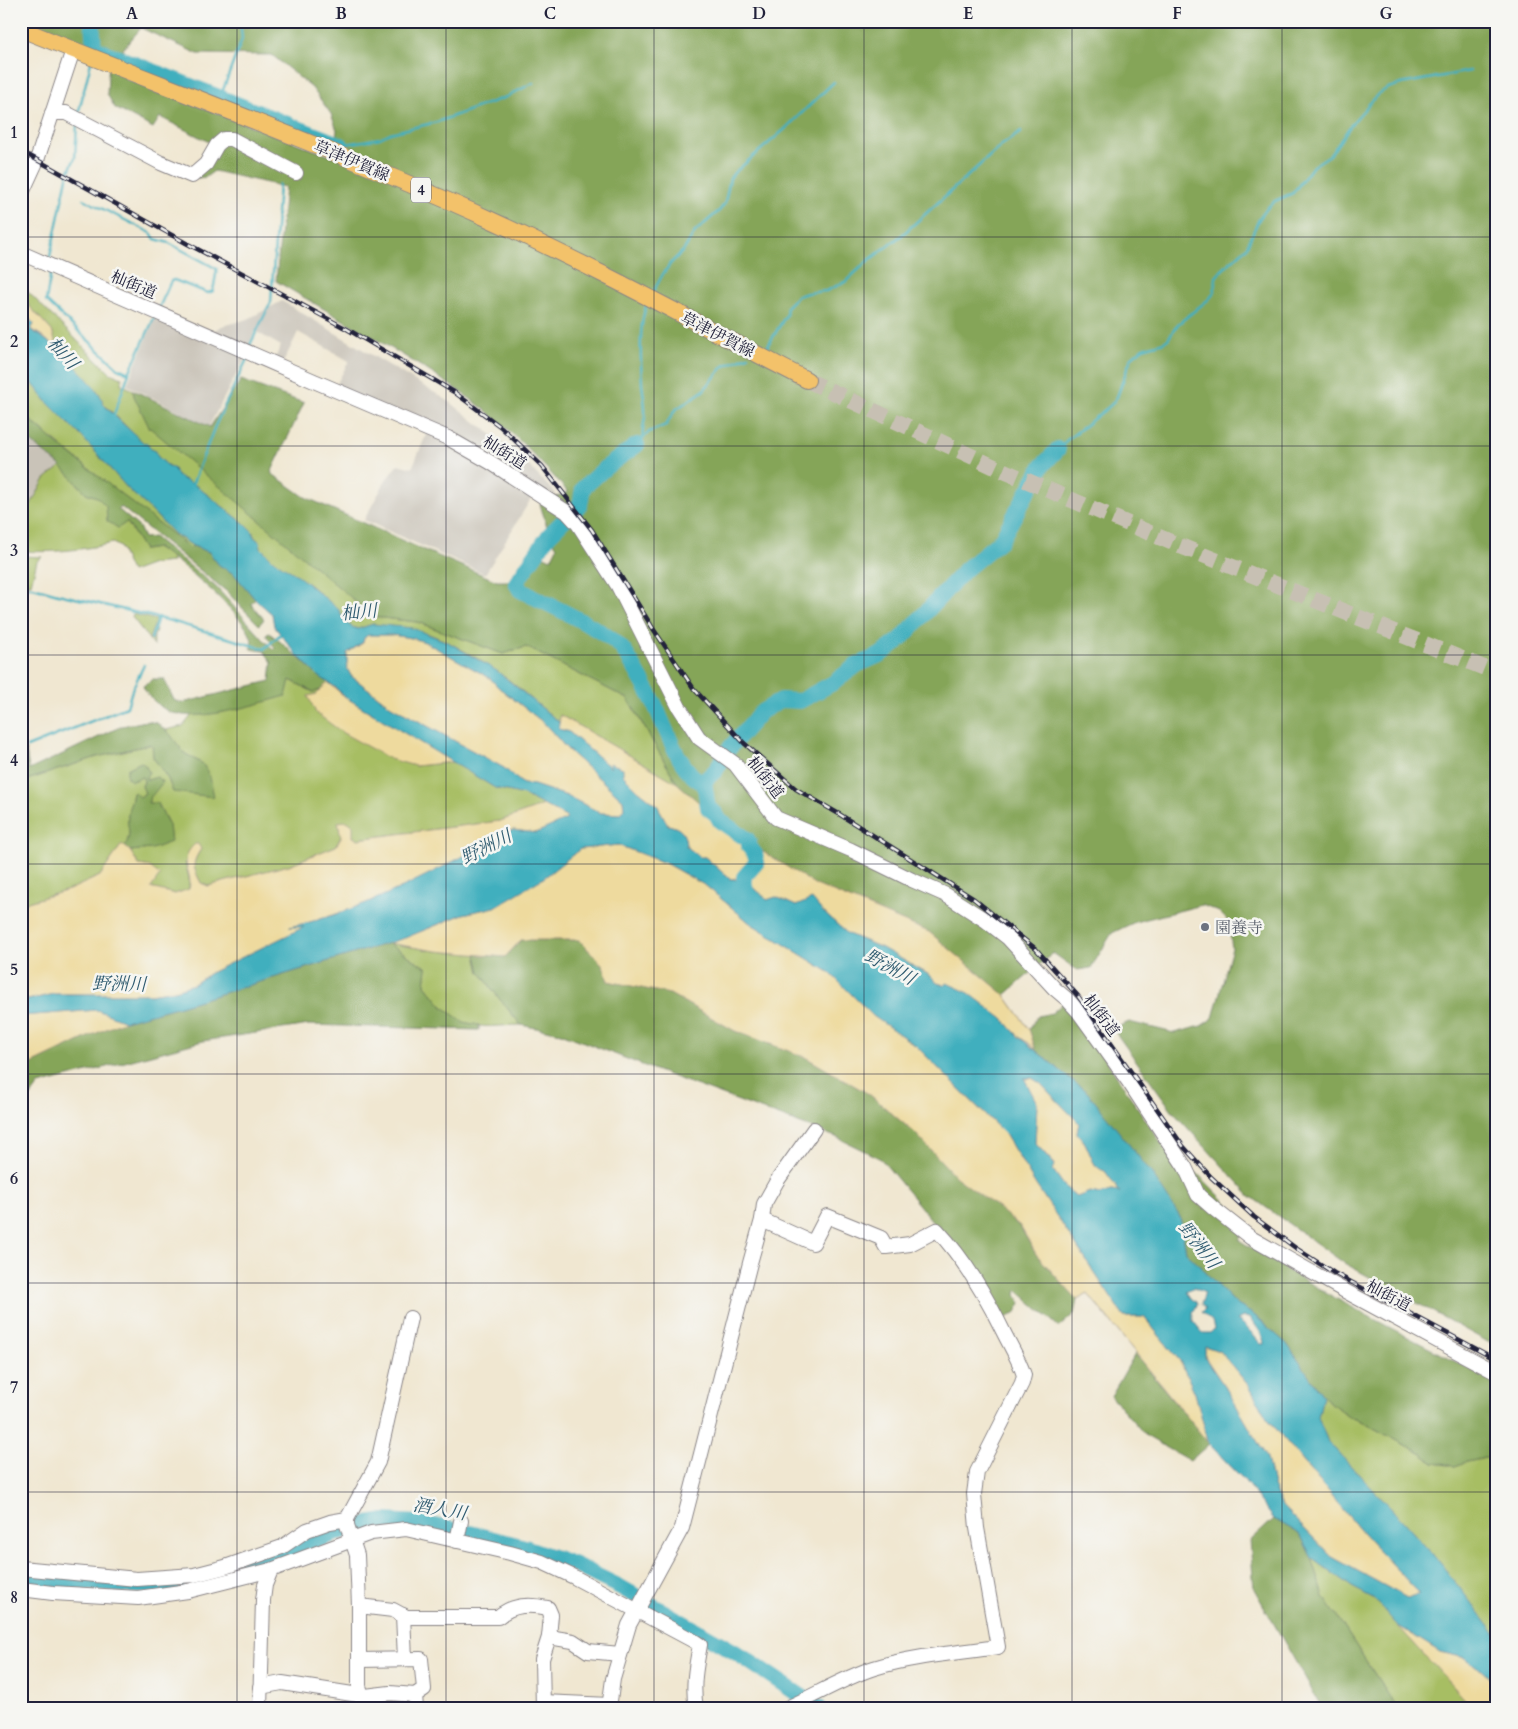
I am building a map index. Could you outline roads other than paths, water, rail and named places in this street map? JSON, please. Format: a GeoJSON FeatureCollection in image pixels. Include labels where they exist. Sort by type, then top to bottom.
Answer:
{"type":"FeatureCollection","features":[{"type":"Feature","properties":{"kind":"main road","name":"草津伊賀線"},"geometry":{"type":"LineString","coordinates":[[21,29],[341,155],[491,220],[588,266],[808,380]]}},
{"type":"Feature","properties":{"kind":"street"},"geometry":{"type":"LineString","coordinates":[[21,196],[37,160],[73,50]]}},
{"type":"Feature","properties":{"kind":"street"},"geometry":{"type":"LineString","coordinates":[[52,113],[66,113],[161,163],[192,176],[206,164],[217,145],[224,139],[232,139],[296,173]]}},
{"type":"Feature","properties":{"kind":"street","name":"杣街道"},"geometry":{"type":"LineString","coordinates":[[21,253],[448,438],[490,462],[567,512],[578,524],[618,586],[678,706],[699,738],[735,764],[776,818],[851,850],[946,895],[986,920],[1008,938],[1054,989],[1078,1011],[1129,1082],[1186,1168],[1198,1195],[1251,1238],[1497,1373]]}},
{"type":"Feature","properties":{"kind":"street"},"geometry":{"type":"LineString","coordinates":[[359,1606],[393,1610],[406,1617],[498,1617],[505,1610],[516,1606],[532,1605],[548,1608],[551,1615],[549,1637],[542,1659],[543,1705],[609,1706],[613,1679],[629,1625],[682,1528],[762,1220],[764,1204],[777,1181],[814,1129]]}},
{"type":"Feature","properties":{"kind":"street"},"geometry":{"type":"LineString","coordinates":[[762,1220],[813,1243],[827,1216],[881,1238],[886,1247],[910,1244],[937,1230],[975,1278],[995,1313],[1024,1375],[977,1472],[974,1494],[976,1528],[998,1647],[910,1660],[875,1668],[849,1677],[787,1708]]}},
{"type":"Feature","properties":{"kind":"street"},"geometry":{"type":"LineString","coordinates":[[362,1696],[359,1686],[357,1555],[347,1525],[347,1519],[378,1462],[410,1318]]}},
{"type":"Feature","properties":{"kind":"street"},"geometry":{"type":"LineString","coordinates":[[21,1568],[137,1579],[194,1574],[226,1567],[282,1547],[307,1530],[330,1522],[347,1519]]}},
{"type":"Feature","properties":{"kind":"street"},"geometry":{"type":"LineString","coordinates":[[457,1541],[461,1522]]}},
{"type":"Feature","properties":{"kind":"street"},"geometry":{"type":"LineString","coordinates":[[21,1590],[138,1598],[188,1591],[271,1570],[371,1533],[406,1529],[510,1552],[542,1562],[700,1645],[694,1674],[696,1708]]}},
{"type":"Feature","properties":{"kind":"street"},"geometry":{"type":"LineString","coordinates":[[260,1708],[263,1600],[265,1585],[271,1570]]}},
{"type":"Feature","properties":{"kind":"street"},"geometry":{"type":"LineString","coordinates":[[137,1579],[138,1598]]}},
{"type":"Feature","properties":{"kind":"street"},"geometry":{"type":"LineString","coordinates":[[403,1615],[405,1659]]}},
{"type":"Feature","properties":{"kind":"street"},"geometry":{"type":"LineString","coordinates":[[549,1637],[573,1641],[588,1650],[620,1654]]}},
{"type":"Feature","properties":{"kind":"street"},"geometry":{"type":"LineString","coordinates":[[260,1687],[282,1683],[362,1696],[390,1693],[415,1701],[424,1688],[421,1659],[359,1660]]}},
{"type":"Feature","properties":{"kind":"water","name":"野洲川"},"geometry":{"type":"Polygon","coordinates":[[[21,305],[28,318],[34,324],[31,330],[49,342],[76,366],[98,392],[105,406],[114,416],[144,443],[146,442],[151,449],[156,451],[158,457],[174,469],[177,476],[195,485],[245,524],[260,542],[261,548],[273,560],[297,575],[325,598],[339,610],[344,621],[352,627],[358,629],[373,624],[412,628],[448,642],[497,671],[559,722],[559,729],[569,732],[611,768],[609,763],[623,768],[623,775],[657,805],[668,825],[681,831],[685,837],[686,846],[700,857],[705,857],[730,879],[750,886],[761,893],[767,900],[776,897],[796,906],[812,899],[822,911],[848,934],[882,948],[931,976],[937,983],[944,985],[947,983],[969,993],[1003,1019],[1019,1037],[1088,1093],[1150,1171],[1180,1217],[1186,1252],[1236,1304],[1254,1315],[1287,1344],[1323,1396],[1318,1417],[1328,1442],[1441,1564],[1497,1636],[1497,1689],[1487,1675],[1466,1658],[1440,1652],[1397,1625],[1373,1598],[1352,1587],[1312,1558],[1300,1534],[1274,1519],[1245,1481],[1209,1444],[1195,1393],[1180,1361],[1144,1317],[1124,1317],[1036,1185],[1005,1134],[915,1045],[873,1016],[829,972],[750,923],[706,886],[665,863],[618,845],[580,849],[545,877],[495,907],[463,914],[405,938],[180,1006],[125,1021],[97,1010],[21,1016],[21,997],[28,1000],[54,994],[151,994],[175,990],[194,984],[212,972],[304,927],[289,927],[348,910],[376,899],[513,830],[536,833],[567,819],[524,795],[495,788],[345,697],[335,687],[317,675],[298,656],[274,626],[272,614],[255,599],[234,574],[219,565],[209,552],[193,546],[172,532],[130,491],[83,438],[48,403],[33,384],[21,359],[21,305]],[[368,635],[364,638],[363,642],[347,653],[347,668],[351,676],[391,706],[504,768],[523,784],[534,785],[567,796],[601,813],[620,814],[624,808],[623,800],[568,750],[544,723],[498,687],[490,678],[425,642],[392,635],[368,635]],[[1024,1078],[1037,1103],[1035,1143],[1055,1165],[1053,1170],[1065,1187],[1077,1197],[1090,1192],[1100,1194],[1111,1191],[1120,1192],[1105,1171],[1097,1167],[1077,1133],[1079,1123],[1040,1083],[1032,1078],[1024,1078]],[[1194,1288],[1187,1292],[1198,1304],[1193,1312],[1193,1321],[1203,1333],[1210,1333],[1214,1329],[1212,1321],[1201,1312],[1205,1309],[1201,1304],[1205,1293],[1194,1288]],[[1243,1317],[1237,1320],[1261,1344],[1264,1344],[1261,1334],[1250,1318],[1243,1317]],[[1205,1346],[1205,1358],[1229,1393],[1267,1458],[1273,1486],[1282,1506],[1332,1557],[1407,1598],[1420,1594],[1365,1536],[1267,1418],[1249,1386],[1228,1361],[1219,1351],[1205,1346]]]}},
{"type":"Feature","properties":{"kind":"waterway"},"geometry":{"type":"LineString","coordinates":[[92,21],[94,48],[341,145]]}},
{"type":"Feature","properties":{"kind":"waterway"},"geometry":{"type":"LineString","coordinates":[[220,98],[242,39],[240,21]]}},
{"type":"Feature","properties":{"kind":"waterway"},"geometry":{"type":"LineString","coordinates":[[78,115],[91,62]]}},
{"type":"Feature","properties":{"kind":"waterway"},"geometry":{"type":"LineString","coordinates":[[1058,449],[1111,405],[1117,397],[1131,358],[1143,348],[1168,339],[1178,324],[1209,299],[1214,293],[1216,277],[1246,248],[1259,219],[1268,207],[1275,201],[1293,193],[1313,166],[1330,155],[1353,122],[1378,94],[1388,88],[1401,84],[1470,71]]}},
{"type":"Feature","properties":{"kind":"waterway"},"geometry":{"type":"LineString","coordinates":[[653,292],[663,274],[684,250],[695,232],[720,210],[725,203],[730,178],[734,173],[784,130],[834,82]]}},
{"type":"Feature","properties":{"kind":"waterway"},"geometry":{"type":"LineString","coordinates":[[341,145],[380,138],[390,133],[437,122],[506,97],[533,83]]}},
{"type":"Feature","properties":{"kind":"waterway"},"geometry":{"type":"LineString","coordinates":[[49,261],[68,173],[75,158],[77,125]]}},
{"type":"Feature","properties":{"kind":"waterway"},"geometry":{"type":"LineString","coordinates":[[762,350],[766,349],[786,315],[787,306],[792,301],[798,296],[826,291],[845,282],[868,261],[902,235],[1002,145],[1021,132]]}},
{"type":"Feature","properties":{"kind":"waterway"},"geometry":{"type":"LineString","coordinates":[[249,347],[271,302],[279,184]]}},
{"type":"Feature","properties":{"kind":"waterway"},"geometry":{"type":"LineString","coordinates":[[83,199],[151,233],[155,239],[169,243],[217,269],[213,291],[208,293],[174,280],[171,281],[159,308]]}},
{"type":"Feature","properties":{"kind":"waterway"},"geometry":{"type":"LineString","coordinates":[[51,271],[46,301],[118,368],[129,373]]}},
{"type":"Feature","properties":{"kind":"waterway"},"geometry":{"type":"LineString","coordinates":[[643,438],[645,404],[642,384],[641,343],[642,322],[647,304]]}},
{"type":"Feature","properties":{"kind":"waterway"},"geometry":{"type":"LineString","coordinates":[[113,417],[129,373],[155,316]]}},
{"type":"Feature","properties":{"kind":"waterway"},"geometry":{"type":"LineString","coordinates":[[637,445],[649,432],[666,425],[675,410],[703,391],[724,366],[748,356]]}},
{"type":"Feature","properties":{"kind":"waterway"},"geometry":{"type":"LineString","coordinates":[[192,485],[215,426],[248,357]]}},
{"type":"Feature","properties":{"kind":"waterway"},"geometry":{"type":"LineString","coordinates":[[637,445],[605,468],[583,488],[580,505],[549,535],[516,583],[520,590],[591,626],[616,643],[624,651],[651,697],[679,758],[695,778],[704,783]]}},
{"type":"Feature","properties":{"kind":"waterway"},"geometry":{"type":"LineString","coordinates":[[753,904],[746,892],[744,877],[757,862],[755,854],[749,847],[747,839],[720,821],[716,814],[708,808],[704,781],[716,770],[727,751],[761,712],[781,700],[800,701],[833,683],[857,665],[880,655],[900,640],[966,569],[1001,540],[1042,466],[1058,449]]}},
{"type":"Feature","properties":{"kind":"waterway"},"geometry":{"type":"LineString","coordinates":[[21,587],[33,587],[171,621],[264,649],[283,632]]}},
{"type":"Feature","properties":{"kind":"waterway"},"geometry":{"type":"LineString","coordinates":[[151,639],[158,617]]}},
{"type":"Feature","properties":{"kind":"waterway"},"geometry":{"type":"LineString","coordinates":[[27,747],[127,707],[132,690],[144,665]]}},
{"type":"Feature","properties":{"kind":"waterway","name":"酒人川"},"geometry":{"type":"LineString","coordinates":[[21,1577],[115,1585],[161,1586],[188,1583],[215,1578],[356,1526],[385,1521],[420,1523],[525,1547],[573,1564],[620,1587],[735,1652],[819,1708]]}},
{"type":"Feature","properties":{"kind":"tunnel"},"geometry":{"type":"LineString","coordinates":[[807,380],[997,468],[1178,545],[1497,673]]}},
{"type":"Feature","properties":{"kind":"railway"},"geometry":{"type":"LineString","coordinates":[[21,151],[186,243],[347,329],[454,392],[501,427],[542,466],[592,530],[654,630],[694,689],[744,743],[796,789],[974,899],[1036,949],[1078,996],[1183,1146],[1211,1177],[1254,1217],[1297,1249],[1334,1273],[1497,1360]]}},
{"type":"Feature","properties":{"kind":"place","name":"園養寺"},"geometry":{"type":"Point","coordinates":[1205,927]}},
{"type":"Feature","properties":{"kind":"water label","name":"杣川"},"geometry":{"type":"Point","coordinates":[63,353]}},
{"type":"Feature","properties":{"kind":"water label","name":"杣川"},"geometry":{"type":"Point","coordinates":[359,612]}}]}
